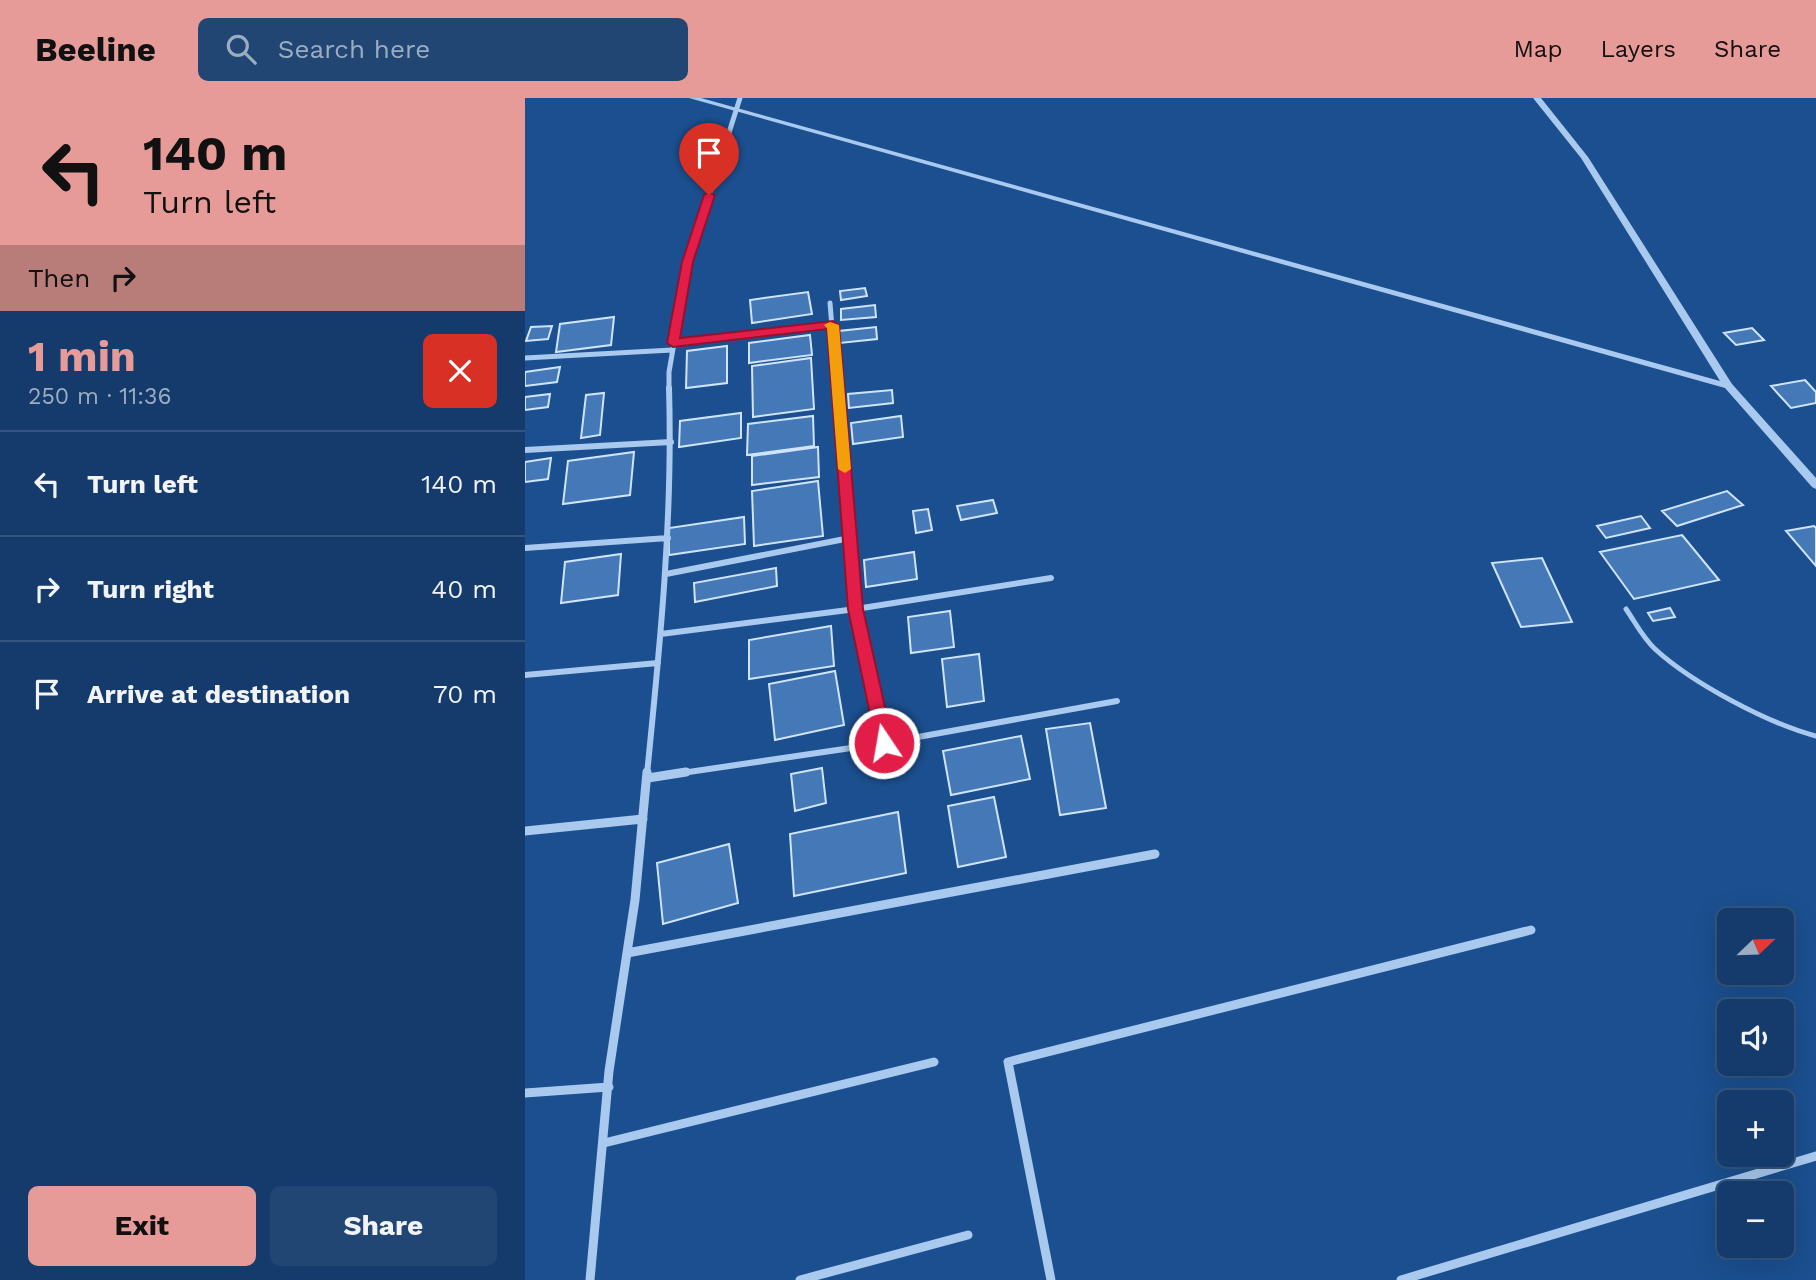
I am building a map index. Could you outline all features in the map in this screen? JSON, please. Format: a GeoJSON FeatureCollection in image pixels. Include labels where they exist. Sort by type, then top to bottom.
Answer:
{"type":"FeatureCollection","features":[{"type":"Feature","properties":{"kind":"street"},"geometry":{"type":"LineString","coordinates":[[693,98],[1728,386]]}},
{"type":"Feature","properties":{"kind":"street"},"geometry":{"type":"LineString","coordinates":[[590,1280],[608,1087],[643,819],[661,635],[671,442],[669,372],[688,262],[740,98]]}},
{"type":"Feature","properties":{"kind":"street"},"geometry":{"type":"LineString","coordinates":[[1537,98],[1584,156],[1728,386],[1816,485]]}},
{"type":"Feature","properties":{"kind":"street"},"geometry":{"type":"LineString","coordinates":[[830,303],[856,609],[884,743]]}},
{"type":"Feature","properties":{"kind":"street"},"geometry":{"type":"LineString","coordinates":[[525,358],[673,346],[833,325]]}},
{"type":"Feature","properties":{"kind":"street"},"geometry":{"type":"LineString","coordinates":[[525,450],[671,442]]}},
{"type":"Feature","properties":{"kind":"street"},"geometry":{"type":"LineString","coordinates":[[525,548],[668,538]]}},
{"type":"Feature","properties":{"kind":"street"},"geometry":{"type":"LineString","coordinates":[[666,574],[850,538]]}},
{"type":"Feature","properties":{"kind":"street"},"geometry":{"type":"LineString","coordinates":[[661,635],[856,609],[1051,578]]}},
{"type":"Feature","properties":{"kind":"street"},"geometry":{"type":"LineString","coordinates":[[525,675],[658,663]]}},
{"type":"Feature","properties":{"kind":"street"},"geometry":{"type":"LineString","coordinates":[[647,778],[884,743],[1117,701]]}},
{"type":"Feature","properties":{"kind":"street"},"geometry":{"type":"LineString","coordinates":[[525,831],[643,819]]}},
{"type":"Feature","properties":{"kind":"street"},"geometry":{"type":"LineString","coordinates":[[627,953],[1155,853]]}},
{"type":"Feature","properties":{"kind":"street"},"geometry":{"type":"LineString","coordinates":[[1051,1280],[1008,1062],[1531,930]]}},
{"type":"Feature","properties":{"kind":"street"},"geometry":{"type":"LineString","coordinates":[[604,1143],[934,1062]]}},
{"type":"Feature","properties":{"kind":"street"},"geometry":{"type":"LineString","coordinates":[[525,1093],[608,1087]]}},
{"type":"Feature","properties":{"kind":"street"},"geometry":{"type":"LineString","coordinates":[[1401,1280],[1816,1156]]}},
{"type":"Feature","properties":{"kind":"street"},"geometry":{"type":"LineString","coordinates":[[800,1280],[968,1235]]}},
{"type":"Feature","properties":{"kind":"lane"},"geometry":{"type":"LineString","coordinates":[[1626,610],[1654,648],[1681,666],[1757,713],[1816,736]]}},
{"type":"Feature","properties":{"kind":"building"},"geometry":{"type":"Polygon","coordinates":[[[865,288],[867,296],[841,300],[840,291],[865,288]]]}},
{"type":"Feature","properties":{"kind":"building"},"geometry":{"type":"Polygon","coordinates":[[[808,292],[812,314],[752,323],[750,300],[808,292]]]}},
{"type":"Feature","properties":{"kind":"building"},"geometry":{"type":"Polygon","coordinates":[[[875,305],[876,317],[841,320],[841,309],[875,305]]]}},
{"type":"Feature","properties":{"kind":"building"},"geometry":{"type":"Polygon","coordinates":[[[614,317],[611,345],[556,352],[560,324],[614,317]]]}},
{"type":"Feature","properties":{"kind":"building"},"geometry":{"type":"Polygon","coordinates":[[[552,326],[548,339],[526,341],[531,327],[552,326]]]}},
{"type":"Feature","properties":{"kind":"building"},"geometry":{"type":"Polygon","coordinates":[[[876,327],[877,339],[840,343],[839,331],[876,327]]]}},
{"type":"Feature","properties":{"kind":"building"},"geometry":{"type":"Polygon","coordinates":[[[1752,328],[1764,340],[1736,345],[1724,333],[1752,328]]]}},
{"type":"Feature","properties":{"kind":"building"},"geometry":{"type":"Polygon","coordinates":[[[810,335],[812,355],[749,363],[749,343],[810,335]]]}},
{"type":"Feature","properties":{"kind":"building"},"geometry":{"type":"Polygon","coordinates":[[[727,346],[727,383],[686,388],[687,351],[727,346]]]}},
{"type":"Feature","properties":{"kind":"building"},"geometry":{"type":"Polygon","coordinates":[[[811,358],[814,409],[753,417],[752,366],[811,358]]]}},
{"type":"Feature","properties":{"kind":"building"},"geometry":{"type":"Polygon","coordinates":[[[560,367],[557,382],[525,386],[525,372],[560,367]]]}},
{"type":"Feature","properties":{"kind":"building"},"geometry":{"type":"Polygon","coordinates":[[[1805,380],[1816,392],[1816,403],[1791,408],[1771,386],[1805,380]]]}},
{"type":"Feature","properties":{"kind":"building"},"geometry":{"type":"Polygon","coordinates":[[[892,390],[893,403],[849,408],[848,394],[892,390]]]}},
{"type":"Feature","properties":{"kind":"building"},"geometry":{"type":"Polygon","coordinates":[[[604,393],[600,435],[581,438],[586,395],[604,393]]]}},
{"type":"Feature","properties":{"kind":"building"},"geometry":{"type":"Polygon","coordinates":[[[550,394],[548,407],[525,410],[525,397],[550,394]]]}},
{"type":"Feature","properties":{"kind":"building"},"geometry":{"type":"Polygon","coordinates":[[[741,413],[741,438],[679,447],[680,421],[741,413]]]}},
{"type":"Feature","properties":{"kind":"building"},"geometry":{"type":"Polygon","coordinates":[[[813,416],[814,446],[747,455],[748,424],[813,416]]]}},
{"type":"Feature","properties":{"kind":"building"},"geometry":{"type":"Polygon","coordinates":[[[901,416],[903,437],[853,444],[851,423],[901,416]]]}},
{"type":"Feature","properties":{"kind":"building"},"geometry":{"type":"Polygon","coordinates":[[[818,447],[819,477],[752,485],[752,456],[818,447]]]}},
{"type":"Feature","properties":{"kind":"building"},"geometry":{"type":"Polygon","coordinates":[[[634,452],[630,495],[563,504],[568,461],[634,452]]]}},
{"type":"Feature","properties":{"kind":"building"},"geometry":{"type":"Polygon","coordinates":[[[551,458],[548,479],[525,482],[525,462],[551,458]]]}},
{"type":"Feature","properties":{"kind":"building"},"geometry":{"type":"Polygon","coordinates":[[[818,481],[823,536],[754,546],[752,491],[818,481]]]}},
{"type":"Feature","properties":{"kind":"building"},"geometry":{"type":"Polygon","coordinates":[[[1727,491],[1743,505],[1677,526],[1662,511],[1727,491]]]}},
{"type":"Feature","properties":{"kind":"building"},"geometry":{"type":"Polygon","coordinates":[[[993,500],[997,513],[961,520],[957,506],[993,500]]]}},
{"type":"Feature","properties":{"kind":"building"},"geometry":{"type":"Polygon","coordinates":[[[928,509],[932,530],[916,533],[913,511],[928,509]]]}},
{"type":"Feature","properties":{"kind":"building"},"geometry":{"type":"Polygon","coordinates":[[[1641,516],[1650,528],[1606,538],[1597,526],[1641,516]]]}},
{"type":"Feature","properties":{"kind":"building"},"geometry":{"type":"Polygon","coordinates":[[[744,517],[745,544],[669,555],[669,528],[744,517]]]}},
{"type":"Feature","properties":{"kind":"building"},"geometry":{"type":"Polygon","coordinates":[[[1814,526],[1816,528],[1816,566],[1786,531],[1814,526]]]}},
{"type":"Feature","properties":{"kind":"building"},"geometry":{"type":"Polygon","coordinates":[[[1682,535],[1719,580],[1634,599],[1600,552],[1682,535]]]}},
{"type":"Feature","properties":{"kind":"building"},"geometry":{"type":"Polygon","coordinates":[[[914,552],[917,579],[866,587],[864,560],[914,552]]]}},
{"type":"Feature","properties":{"kind":"building"},"geometry":{"type":"Polygon","coordinates":[[[621,554],[618,595],[561,603],[565,562],[621,554]]]}},
{"type":"Feature","properties":{"kind":"building"},"geometry":{"type":"Polygon","coordinates":[[[1542,558],[1572,622],[1521,627],[1492,563],[1542,558]]]}},
{"type":"Feature","properties":{"kind":"building"},"geometry":{"type":"Polygon","coordinates":[[[776,568],[777,586],[695,602],[694,583],[776,568]]]}},
{"type":"Feature","properties":{"kind":"building"},"geometry":{"type":"Polygon","coordinates":[[[1670,608],[1675,617],[1653,621],[1648,613],[1670,608]]]}},
{"type":"Feature","properties":{"kind":"building"},"geometry":{"type":"Polygon","coordinates":[[[950,611],[954,647],[911,653],[908,617],[950,611]]]}},
{"type":"Feature","properties":{"kind":"building"},"geometry":{"type":"Polygon","coordinates":[[[831,626],[834,666],[749,679],[749,640],[831,626]]]}},
{"type":"Feature","properties":{"kind":"building"},"geometry":{"type":"Polygon","coordinates":[[[979,654],[984,701],[947,707],[942,659],[979,654]]]}},
{"type":"Feature","properties":{"kind":"building"},"geometry":{"type":"Polygon","coordinates":[[[835,671],[844,725],[775,740],[769,684],[835,671]]]}},
{"type":"Feature","properties":{"kind":"building"},"geometry":{"type":"Polygon","coordinates":[[[1090,723],[1106,808],[1060,815],[1046,729],[1090,723]]]}},
{"type":"Feature","properties":{"kind":"building"},"geometry":{"type":"Polygon","coordinates":[[[1021,736],[1030,779],[951,795],[943,751],[1021,736]]]}},
{"type":"Feature","properties":{"kind":"building"},"geometry":{"type":"Polygon","coordinates":[[[822,768],[826,803],[795,811],[791,774],[822,768]]]}},
{"type":"Feature","properties":{"kind":"building"},"geometry":{"type":"Polygon","coordinates":[[[994,797],[1006,857],[958,867],[948,806],[994,797]]]}},
{"type":"Feature","properties":{"kind":"building"},"geometry":{"type":"Polygon","coordinates":[[[898,812],[906,873],[794,896],[790,834],[898,812]]]}},
{"type":"Feature","properties":{"kind":"building"},"geometry":{"type":"Polygon","coordinates":[[[729,844],[738,903],[663,924],[657,863],[729,844]]]}},
{"type":"Feature","properties":{"kind":"slow traffic"},"geometry":{"type":"LineString","coordinates":[[830,325],[833,325],[845,469]]}},
{"type":"Feature","properties":{"kind":"route"},"geometry":{"type":"LineString","coordinates":[[709,195],[688,262],[673,343],[833,325],[856,609],[884,743]]}}]}
